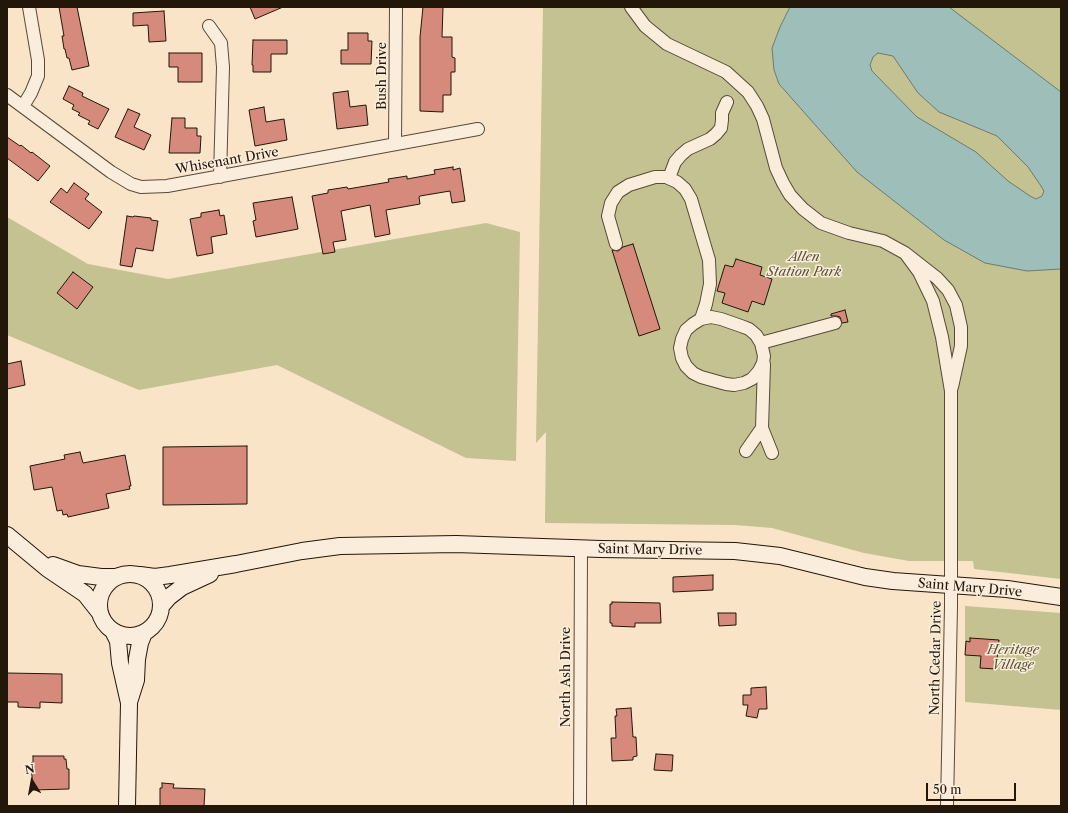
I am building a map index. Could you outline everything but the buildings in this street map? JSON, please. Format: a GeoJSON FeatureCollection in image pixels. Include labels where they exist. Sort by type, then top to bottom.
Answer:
{"type":"FeatureCollection","features":[{"type":"Feature","properties":{"kind":"street"},"geometry":{"type":"LineString","coordinates":[[23,106],[38,76],[38,60],[29,7]]}},
{"type":"Feature","properties":{"kind":"street","name":"Bush Drive"},"geometry":{"type":"LineString","coordinates":[[395,144],[396,7]]}},
{"type":"Feature","properties":{"kind":"street","name":"North Cedar Drive"},"geometry":{"type":"LineString","coordinates":[[631,7],[645,26],[667,44],[726,72],[748,92],[763,118],[776,168],[783,183],[790,195],[803,209],[821,223],[849,233],[884,241],[905,253],[937,278],[948,290],[956,305],[961,327],[961,346],[951,391]]}},
{"type":"Feature","properties":{"kind":"street"},"geometry":{"type":"LineString","coordinates":[[209,26],[221,44],[223,67],[220,177]]}},
{"type":"Feature","properties":{"kind":"street","name":"Whisenant Drive"},"geometry":{"type":"LineString","coordinates":[[7,95],[111,172],[131,184],[141,187],[167,186],[220,177],[478,129]]}},
{"type":"Feature","properties":{"kind":"street"},"geometry":{"type":"LineString","coordinates":[[669,178],[675,162],[681,155],[688,149],[710,139],[716,134],[720,128],[722,113],[727,102]]}},
{"type":"Feature","properties":{"kind":"street"},"geometry":{"type":"LineString","coordinates":[[616,244],[608,216],[611,203],[618,192],[629,184],[655,177],[669,178],[686,189],[691,200],[709,260],[710,284],[701,319]]}},
{"type":"Feature","properties":{"kind":"street","name":"North Cedar Drive"},"geometry":{"type":"LineString","coordinates":[[905,253],[927,288],[934,306],[942,336],[951,391],[951,586],[947,806]]}},
{"type":"Feature","properties":{"kind":"street"},"geometry":{"type":"LineString","coordinates":[[764,356],[763,363],[759,371],[752,379],[744,383],[734,385],[719,383],[693,373],[686,366],[682,358],[681,344],[686,330],[701,319],[711,317],[741,326],[753,332],[761,343],[764,356],[762,428],[772,453]]}},
{"type":"Feature","properties":{"kind":"street"},"geometry":{"type":"LineString","coordinates":[[761,343],[835,323]]}},
{"type":"Feature","properties":{"kind":"street"},"geometry":{"type":"LineString","coordinates":[[746,451],[762,428]]}},
{"type":"Feature","properties":{"kind":"street"},"geometry":{"type":"LineString","coordinates":[[7,535],[34,558],[48,569],[85,594],[100,613],[107,626],[120,635],[128,636],[144,633],[157,622],[161,614],[162,605],[156,586],[140,575],[132,574],[117,577],[101,577],[78,574],[34,558]]}},
{"type":"Feature","properties":{"kind":"street","name":"Saint Mary Drive"},"geometry":{"type":"LineString","coordinates":[[140,575],[155,577],[236,564],[302,551],[340,546],[456,544],[581,549],[735,551],[780,556],[893,582],[1007,589],[1061,597]]}},
{"type":"Feature","properties":{"kind":"street","name":"North Ash Drive"},"geometry":{"type":"LineString","coordinates":[[580,806],[581,549]]}},
{"type":"Feature","properties":{"kind":"street","name":"Saint Mary Drive"},"geometry":{"type":"LineString","coordinates":[[162,605],[169,597],[182,587],[236,564]]}},
{"type":"Feature","properties":{"kind":"street"},"geometry":{"type":"LineString","coordinates":[[100,613],[100,596],[110,581],[117,577]]}},
{"type":"Feature","properties":{"kind":"street"},"geometry":{"type":"LineString","coordinates":[[113,631],[118,641],[120,663],[128,703],[127,806]]}},
{"type":"Feature","properties":{"kind":"street"},"geometry":{"type":"LineString","coordinates":[[128,703],[136,680],[137,659],[140,643],[144,633]]}},
{"type":"Feature","properties":{"kind":"green space","name":"Allen Station Park"},"geometry":{"type":"Polygon","coordinates":[[[543,7],[1061,7],[1061,579],[974,569],[973,561],[909,561],[864,553],[772,528],[735,525],[545,523],[546,432],[536,443],[543,7]]]}},
{"type":"Feature","properties":{"kind":"green space"},"geometry":{"type":"Polygon","coordinates":[[[7,217],[88,264],[168,279],[486,223],[520,232],[516,461],[466,458],[277,365],[139,390],[7,335],[7,217]]]}},
{"type":"Feature","properties":{"kind":"green space","name":"Heritage Village"},"geometry":{"type":"Polygon","coordinates":[[[965,606],[1061,613],[1061,710],[965,702],[965,606]]]}},
{"type":"Feature","properties":{"kind":"water"},"geometry":{"type":"Polygon","coordinates":[[[790,7],[949,7],[1061,92],[1061,269],[1027,271],[985,263],[944,240],[857,172],[779,84],[774,70],[772,48],[790,7]],[[878,53],[873,57],[870,65],[872,71],[917,117],[976,152],[1008,181],[1030,196],[1036,199],[1042,196],[1044,191],[1028,167],[997,136],[939,112],[918,93],[893,56],[878,53]]]}}]}
